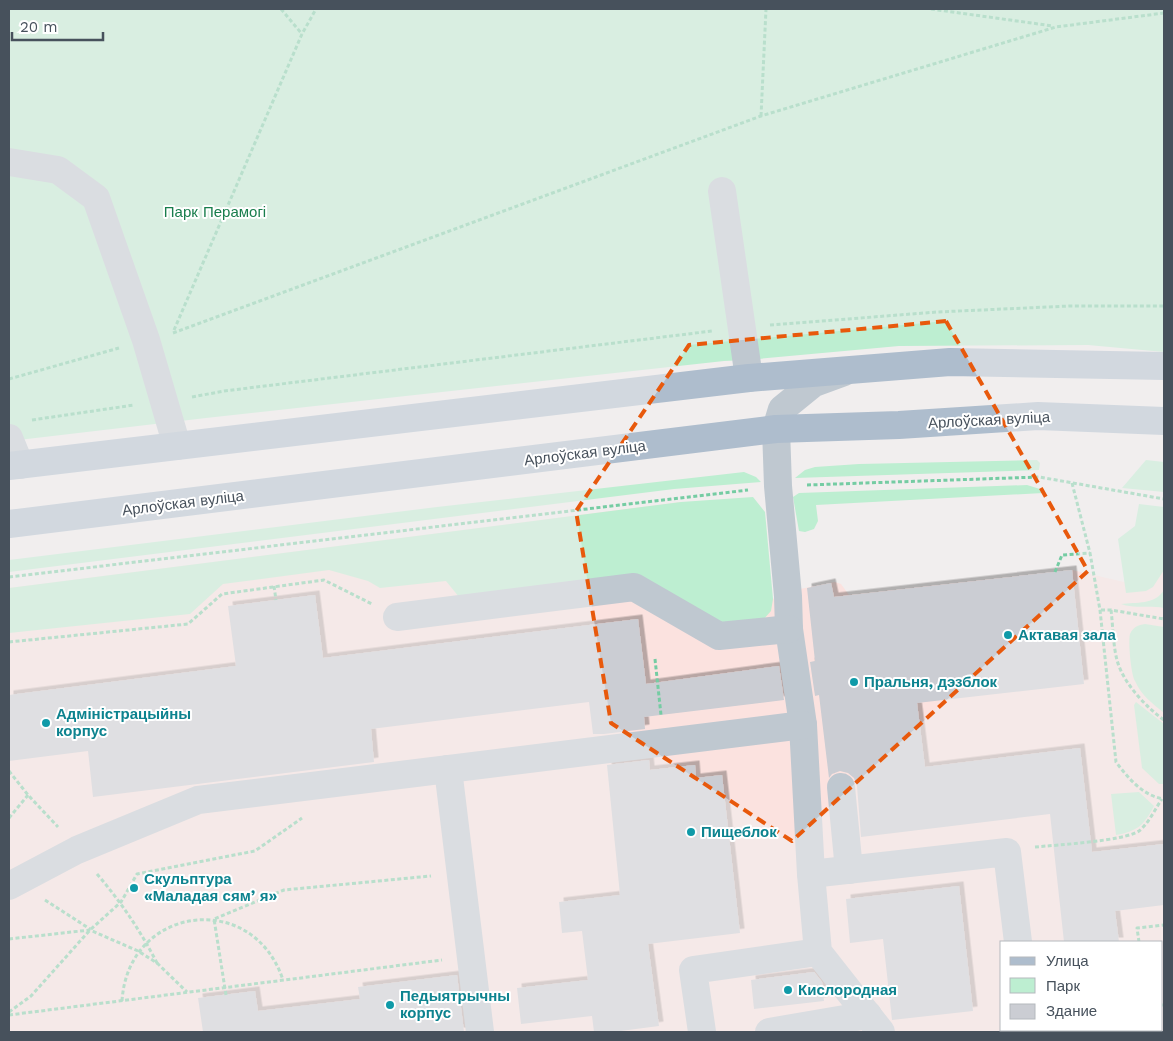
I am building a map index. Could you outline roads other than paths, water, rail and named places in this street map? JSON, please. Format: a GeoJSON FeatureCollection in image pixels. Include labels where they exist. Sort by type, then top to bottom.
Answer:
{"type":"FeatureCollection","features":[{"type":"Feature","properties":{"kind":"main road"},"geometry":{"type":"LineString","coordinates":[[14,465],[749,378],[852,369],[950,362],[1164,366]]}},
{"type":"Feature","properties":{"kind":"main road","name":"Арлоўская вуліца"},"geometry":{"type":"LineString","coordinates":[[9,524],[776,430],[899,425],[1038,416],[1164,421]]}},
{"type":"Feature","properties":{"kind":"street"},"geometry":{"type":"LineString","coordinates":[[9,162],[58,170],[96,198],[146,340],[177,446]]}},
{"type":"Feature","properties":{"kind":"street"},"geometry":{"type":"LineString","coordinates":[[722,191],[749,378]]}},
{"type":"Feature","properties":{"kind":"street"},"geometry":{"type":"LineString","coordinates":[[852,369],[814,384],[798,396],[782,409],[776,430],[778,486],[788,596],[789,630],[803,725],[811,874],[818,952],[875,1024]]}},
{"type":"Feature","properties":{"kind":"street"},"geometry":{"type":"LineString","coordinates":[[14,465],[18,429]]}},
{"type":"Feature","properties":{"kind":"street"},"geometry":{"type":"LineString","coordinates":[[397,617],[634,587],[719,636],[789,630]]}},
{"type":"Feature","properties":{"kind":"street"},"geometry":{"type":"LineString","coordinates":[[13,884],[77,850],[198,800],[803,725]]}},
{"type":"Feature","properties":{"kind":"street"},"geometry":{"type":"LineString","coordinates":[[448,769],[480,1032]]}},
{"type":"Feature","properties":{"kind":"street"},"geometry":{"type":"LineString","coordinates":[[842,787],[849,870]]}},
{"type":"Feature","properties":{"kind":"street"},"geometry":{"type":"LineString","coordinates":[[811,874],[1007,852],[1018,941]]}},
{"type":"Feature","properties":{"kind":"street"},"geometry":{"type":"LineString","coordinates":[[702,1032],[693,970],[818,952]]}},
{"type":"Feature","properties":{"kind":"street"},"geometry":{"type":"LineString","coordinates":[[769,1032],[875,1024]]}},
{"type":"Feature","properties":{"kind":"street"},"geometry":{"type":"LineString","coordinates":[[1022,1032],[1028,1031]]}},
{"type":"Feature","properties":{"kind":"place","name":"Актавая зала"},"geometry":{"type":"Point","coordinates":[1008,635]}},
{"type":"Feature","properties":{"kind":"place","name":"Пральня, дэзблок"},"geometry":{"type":"Point","coordinates":[854,682]}},
{"type":"Feature","properties":{"kind":"place","name":"Адміністрацыйны корпус"},"geometry":{"type":"Point","coordinates":[46,723]}},
{"type":"Feature","properties":{"kind":"place","name":"Пищеблок"},"geometry":{"type":"Point","coordinates":[691,832]}},
{"type":"Feature","properties":{"kind":"place","name":"Скульптура «Маладая сямʼя»"},"geometry":{"type":"Point","coordinates":[134,888]}},
{"type":"Feature","properties":{"kind":"place","name":"Кислородная"},"geometry":{"type":"Point","coordinates":[788,990]}},
{"type":"Feature","properties":{"kind":"place","name":"Педыятрычны корпус"},"geometry":{"type":"Point","coordinates":[390,1005]}},
{"type":"Feature","properties":{"kind":"park label","name":"Парк Перамогі"},"geometry":{"type":"Point","coordinates":[215,212]}}]}
